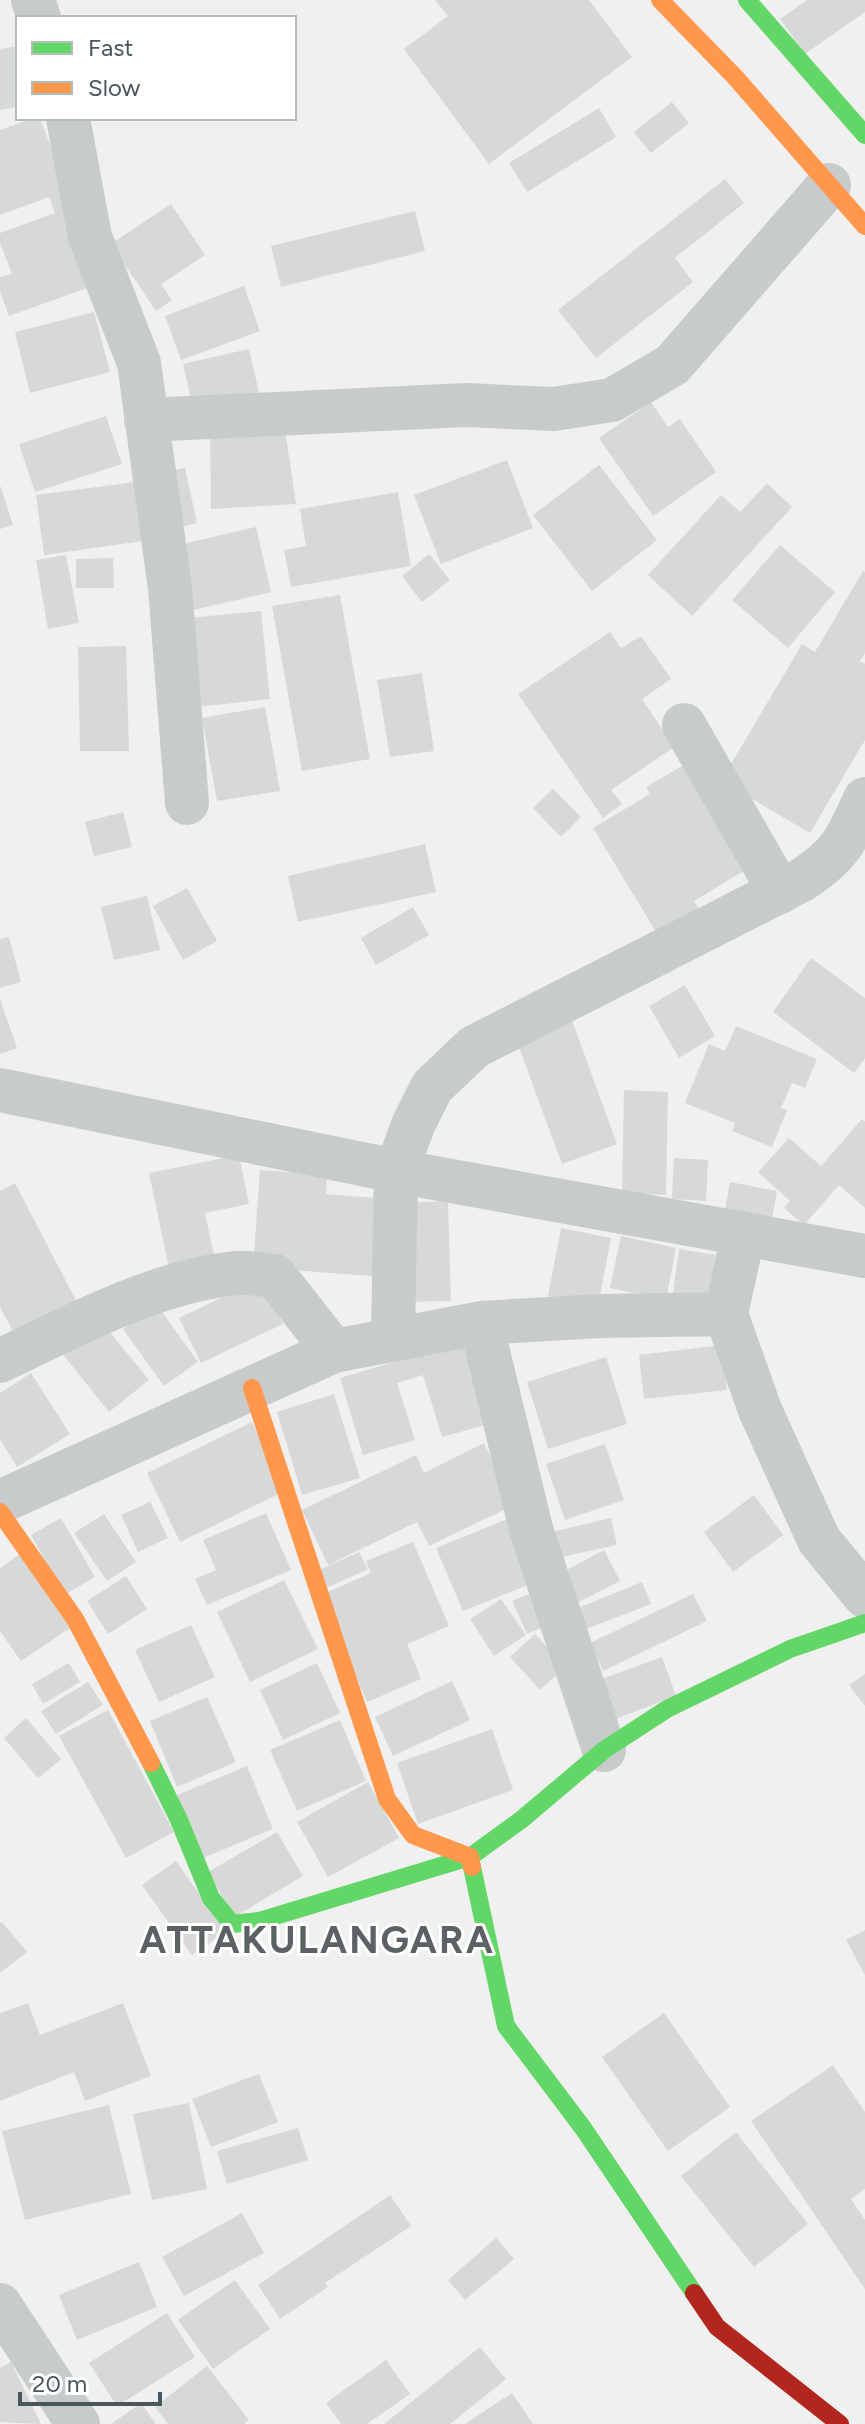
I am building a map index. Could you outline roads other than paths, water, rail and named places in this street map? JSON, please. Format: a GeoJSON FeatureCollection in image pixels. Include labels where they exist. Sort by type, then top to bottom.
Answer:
{"type":"FeatureCollection","features":[{"type":"Feature","properties":{"kind":"street"},"geometry":{"type":"LineString","coordinates":[[660,0],[735,77],[865,226]]}},
{"type":"Feature","properties":{"kind":"street"},"geometry":{"type":"LineString","coordinates":[[747,0],[865,135]]}},
{"type":"Feature","properties":{"kind":"street"},"geometry":{"type":"LineString","coordinates":[[68,120],[90,237],[139,363],[170,588],[187,803]]}},
{"type":"Feature","properties":{"kind":"street"},"geometry":{"type":"LineString","coordinates":[[146,420],[466,405],[554,409],[612,400],[672,365],[829,185]]}},
{"type":"Feature","properties":{"kind":"street"},"geometry":{"type":"LineString","coordinates":[[684,725],[780,892]]}},
{"type":"Feature","properties":{"kind":"street"},"geometry":{"type":"LineString","coordinates":[[393,1338],[396,1171],[432,1087],[474,1047],[780,892],[828,862],[845,844],[865,799]]}},
{"type":"Feature","properties":{"kind":"street"},"geometry":{"type":"LineString","coordinates":[[0,1090],[396,1171],[865,1256]]}},
{"type":"Feature","properties":{"kind":"street"},"geometry":{"type":"LineString","coordinates":[[743,1236],[726,1314],[760,1410],[819,1540],[865,1596]]}},
{"type":"Feature","properties":{"kind":"street"},"geometry":{"type":"LineString","coordinates":[[0,1361],[118,1306],[197,1280],[240,1273],[275,1276],[334,1351]]}},
{"type":"Feature","properties":{"kind":"street"},"geometry":{"type":"LineString","coordinates":[[0,1502],[334,1351],[481,1323],[600,1316],[726,1314]]}},
{"type":"Feature","properties":{"kind":"street"},"geometry":{"type":"LineString","coordinates":[[481,1323],[531,1529],[604,1750]]}},
{"type":"Feature","properties":{"kind":"street"},"geometry":{"type":"LineString","coordinates":[[252,1388],[387,1799],[413,1835],[470,1857]]}},
{"type":"Feature","properties":{"kind":"street"},"geometry":{"type":"LineString","coordinates":[[0,1512],[75,1619],[147,1753],[211,1898],[232,1924],[259,1921],[470,1857],[521,1820],[604,1750],[667,1709],[790,1649],[865,1623]]}},
{"type":"Feature","properties":{"kind":"street"},"geometry":{"type":"LineString","coordinates":[[470,1857],[506,2026],[583,2128],[717,2327],[840,2424]]}},
{"type":"Feature","properties":{"kind":"street"},"geometry":{"type":"LineString","coordinates":[[0,2305],[78,2424]]}},
{"type":"Feature","properties":{"kind":"district","name":"ATTAKULANGARA"},"geometry":{"type":"Point","coordinates":[317,1940]}}]}
